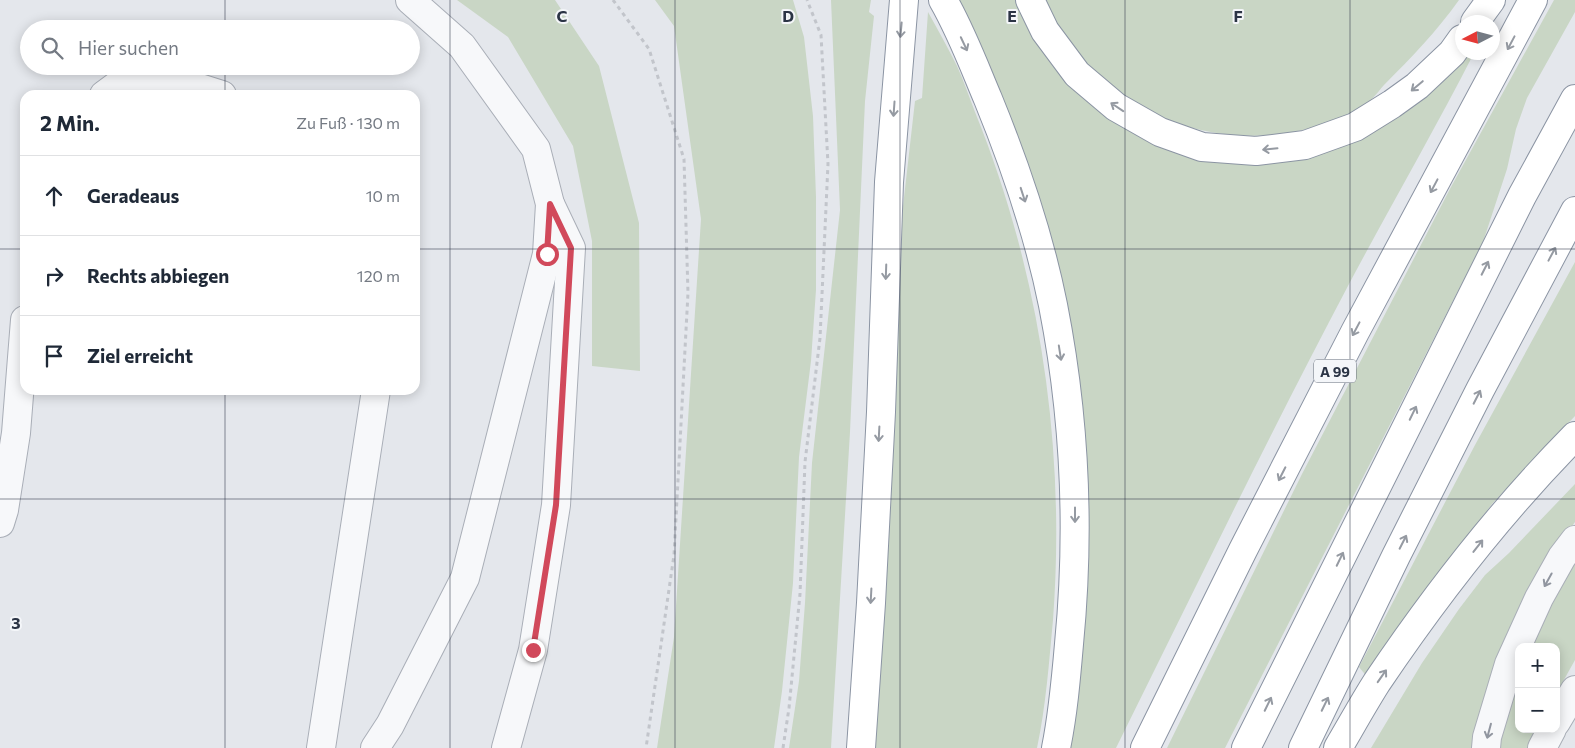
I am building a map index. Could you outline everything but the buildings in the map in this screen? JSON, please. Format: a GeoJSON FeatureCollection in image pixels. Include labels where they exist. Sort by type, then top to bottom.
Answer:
{"type":"FeatureCollection","features":[{"type":"Feature","properties":{"kind":"highway"},"geometry":{"type":"LineString","coordinates":[[861,748],[881,412],[889,182],[904,0]]}},
{"type":"Feature","properties":{"kind":"highway"},"geometry":{"type":"LineString","coordinates":[[943,0],[972,61],[1000,130],[1024,197],[1053,305],[1071,442],[1075,513],[1074,579],[1066,673],[1056,748]]}},
{"type":"Feature","properties":{"kind":"highway"},"geometry":{"type":"LineString","coordinates":[[1030,0],[1044,31],[1077,74],[1116,107],[1160,132],[1202,147],[1256,150],[1305,145],[1355,127],[1417,86],[1455,49]]}},
{"type":"Feature","properties":{"kind":"highway"},"geometry":{"type":"LineString","coordinates":[[1480,15],[1492,0]]}},
{"type":"Feature","properties":{"kind":"highway","name":"A 99"},"geometry":{"type":"LineString","coordinates":[[1146,748],[1350,341],[1534,0]]}},
{"type":"Feature","properties":{"kind":"highway"},"geometry":{"type":"LineString","coordinates":[[1246,748],[1509,222],[1575,99]]}},
{"type":"Feature","properties":{"kind":"highway"},"geometry":{"type":"LineString","coordinates":[[1303,748],[1396,556],[1471,408],[1575,211]]}},
{"type":"Feature","properties":{"kind":"highway"},"geometry":{"type":"LineString","coordinates":[[1338,748],[1377,683],[1437,599],[1482,540],[1575,436]]}},
{"type":"Feature","properties":{"kind":"street"},"geometry":{"type":"LineString","coordinates":[[410,0],[462,46],[536,149],[550,204],[571,248],[556,505],[533,650],[506,748]]}},
{"type":"Feature","properties":{"kind":"street"},"geometry":{"type":"LineString","coordinates":[[111,90],[127,78],[162,76],[206,90]]}},
{"type":"Feature","properties":{"kind":"street"},"geometry":{"type":"LineString","coordinates":[[375,748],[390,725],[465,578],[547,254],[550,204]]}},
{"type":"Feature","properties":{"kind":"street"},"geometry":{"type":"LineString","coordinates":[[0,523],[4,510],[16,433],[20,383]]}},
{"type":"Feature","properties":{"kind":"street"},"geometry":{"type":"LineString","coordinates":[[321,748],[375,395]]}},
{"type":"Feature","properties":{"kind":"street"},"geometry":{"type":"LineString","coordinates":[[1486,748],[1487,737],[1509,664],[1539,598],[1562,557],[1575,540]]}},
{"type":"Feature","properties":{"kind":"street"},"geometry":{"type":"LineString","coordinates":[[1560,715],[1575,690]]}},
{"type":"Feature","properties":{"kind":"street"},"geometry":{"type":"LineString","coordinates":[[1542,748],[1550,733]]}},
{"type":"Feature","properties":{"kind":"path"},"geometry":{"type":"LineString","coordinates":[[613,0],[648,49],[684,159],[688,293],[674,556],[646,748]]}},
{"type":"Feature","properties":{"kind":"path"},"geometry":{"type":"LineString","coordinates":[[783,748],[789,708],[800,594],[805,462],[820,338],[828,164],[821,35],[807,0]]}},
{"type":"Feature","properties":{"kind":"green space"},"geometry":{"type":"Polygon","coordinates":[[[457,0],[555,0],[599,66],[639,223],[640,371],[592,366],[592,241],[573,146],[508,37],[457,0]]]}},
{"type":"Feature","properties":{"kind":"green space"},"geometry":{"type":"Polygon","coordinates":[[[655,0],[793,0],[804,37],[813,116],[816,197],[816,290],[811,361],[799,457],[793,583],[774,748],[657,748],[674,637],[701,219],[674,26],[655,0]]]}},
{"type":"Feature","properties":{"kind":"green space"},"geometry":{"type":"Polygon","coordinates":[[[831,0],[871,0],[869,12],[874,16],[865,101],[850,432],[831,748],[789,748],[799,681],[812,463],[840,210],[831,0]]]}},
{"type":"Feature","properties":{"kind":"green space"},"geometry":{"type":"Polygon","coordinates":[[[952,0],[1016,0],[1027,25],[1052,64],[1070,86],[1113,121],[1294,155],[1455,56],[1455,60],[1470,60],[1319,342],[1116,748],[1064,748],[1075,401],[952,0]]]}},
{"type":"Feature","properties":{"kind":"green space"},"geometry":{"type":"Polygon","coordinates":[[[1045,0],[1459,0],[1442,23],[1363,107],[1345,117],[1318,126],[1284,133],[1250,136],[1216,133],[1184,125],[1152,113],[1123,96],[1096,75],[1073,49],[1057,26],[1045,0]]]}},
{"type":"Feature","properties":{"kind":"green space"},"geometry":{"type":"Polygon","coordinates":[[[1554,0],[1575,0],[1575,12],[1527,98],[1516,129],[1507,169],[1483,242],[1225,748],[1167,748],[1302,474],[1451,187],[1554,0]]]}},
{"type":"Feature","properties":{"kind":"green space"},"geometry":{"type":"Polygon","coordinates":[[[928,12],[960,72],[998,173],[1032,297],[1043,361],[1051,425],[1056,555],[1049,668],[1037,748],[872,748],[895,393],[902,215],[915,101],[922,98],[928,12]]]}},
{"type":"Feature","properties":{"kind":"green space"},"geometry":{"type":"Polygon","coordinates":[[[1575,262],[1575,416],[1492,504],[1368,678],[1359,667],[1475,445],[1575,262]]]}},
{"type":"Feature","properties":{"kind":"green space"},"geometry":{"type":"Polygon","coordinates":[[[1575,484],[1575,522],[1541,569],[1477,748],[1371,748],[1422,663],[1485,575],[1509,553],[1575,484]]]}},
{"type":"Feature","properties":{"kind":"green space"},"geometry":{"type":"Polygon","coordinates":[[[1575,560],[1575,660],[1560,687],[1560,643],[1529,643],[1575,560]]]}},
{"type":"Feature","properties":{"kind":"green space"},"geometry":{"type":"Polygon","coordinates":[[[1515,682],[1515,733],[1535,733],[1527,748],[1498,748],[1515,682]]]}},
{"type":"Feature","properties":{"kind":"route"},"geometry":{"type":"LineString","coordinates":[[533,650],[556,505],[571,248],[550,204],[547,254]]}}]}
